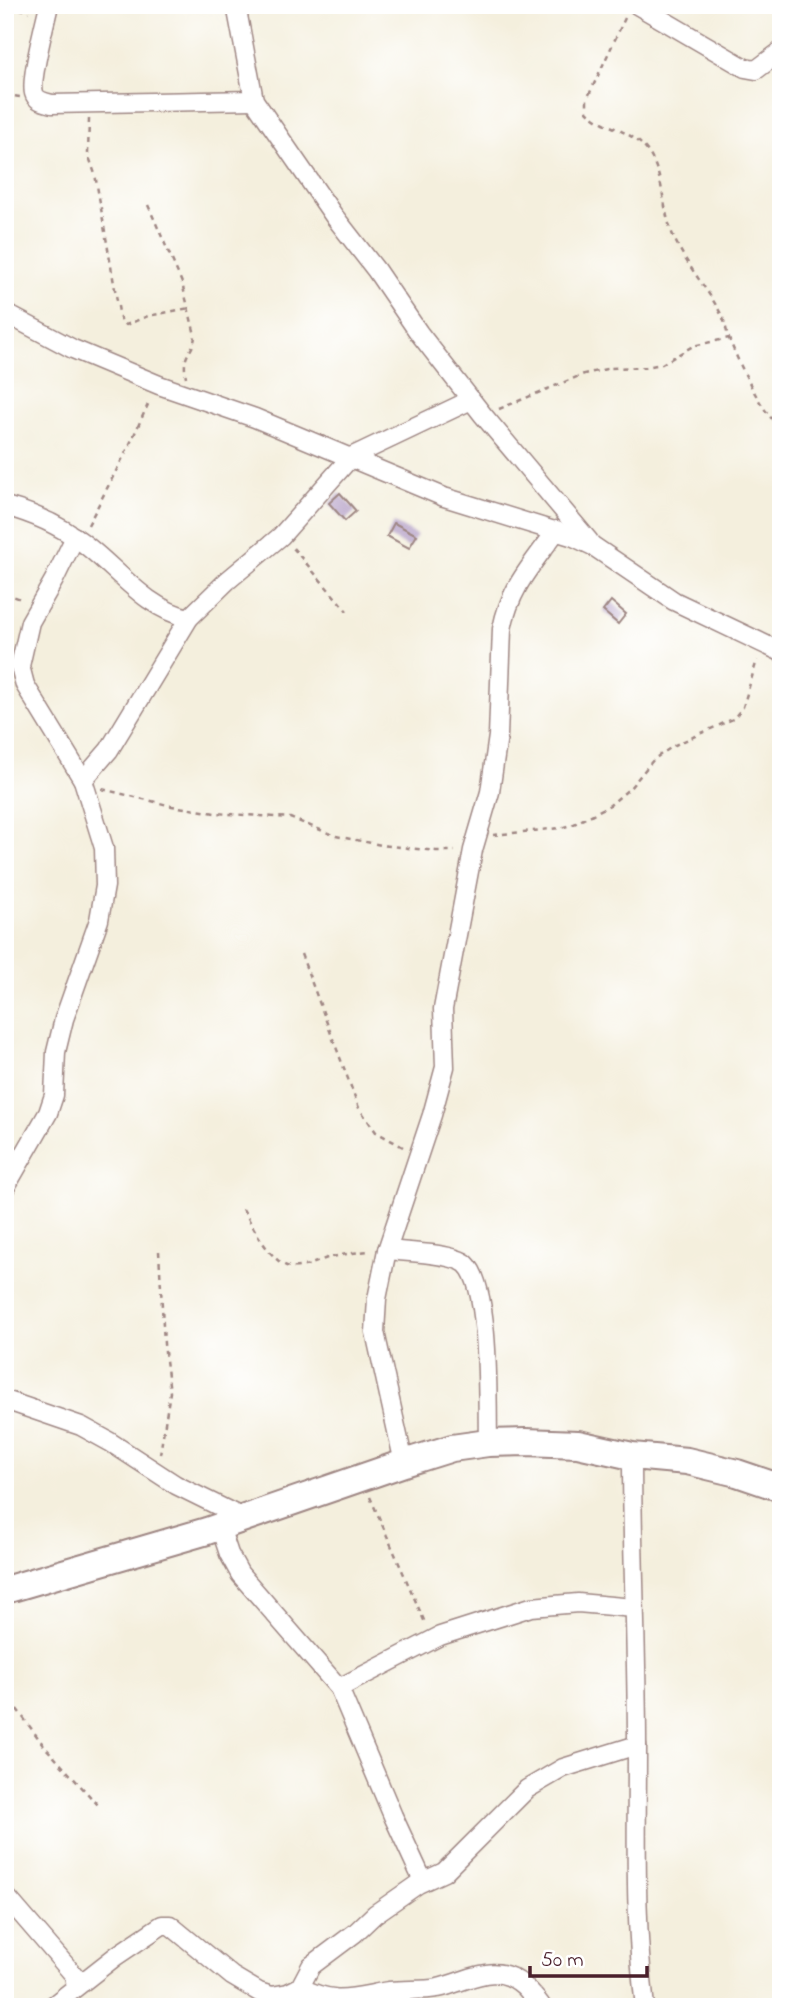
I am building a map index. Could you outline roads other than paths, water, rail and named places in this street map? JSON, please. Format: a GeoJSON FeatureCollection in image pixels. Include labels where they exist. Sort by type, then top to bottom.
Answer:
{"type":"FeatureCollection","features":[{"type":"Feature","properties":{"kind":"street"},"geometry":{"type":"LineString","coordinates":[[236,5],[254,100],[419,333],[483,415],[593,546]]}},
{"type":"Feature","properties":{"kind":"street"},"geometry":{"type":"LineString","coordinates":[[632,10],[745,68],[756,70],[781,51]]}},
{"type":"Feature","properties":{"kind":"street"},"geometry":{"type":"LineString","coordinates":[[47,11],[34,78],[34,94],[39,100],[52,104],[254,100]]}},
{"type":"Feature","properties":{"kind":"street"},"geometry":{"type":"LineString","coordinates":[[5,313],[73,349],[159,385],[190,394],[351,457],[444,497],[557,530],[593,546],[674,601],[781,652]]}},
{"type":"Feature","properties":{"kind":"street"},"geometry":{"type":"LineString","coordinates":[[84,782],[109,750],[189,618],[227,581],[281,536],[351,457],[471,400]]}},
{"type":"Feature","properties":{"kind":"street"},"geometry":{"type":"LineString","coordinates":[[5,506],[31,513],[77,539],[146,598],[171,614],[189,618]]}},
{"type":"Feature","properties":{"kind":"street"},"geometry":{"type":"LineString","coordinates":[[404,1462],[375,1332],[377,1298],[387,1250],[445,1067],[443,1009],[476,843],[490,792],[498,736],[505,613],[512,593],[557,530]]}},
{"type":"Feature","properties":{"kind":"street"},"geometry":{"type":"LineString","coordinates":[[5,1188],[48,1113],[54,1095],[55,1052],[99,920],[105,886],[104,848],[84,782],[25,685],[20,666],[30,622],[77,539]]}},
{"type":"Feature","properties":{"kind":"street"},"geometry":{"type":"LineString","coordinates":[[387,1250],[456,1258],[466,1264],[473,1273],[479,1286],[483,1312],[488,1443]]}},
{"type":"Feature","properties":{"kind":"street"},"geometry":{"type":"LineString","coordinates":[[5,1400],[81,1426],[110,1441],[232,1522]]}},
{"type":"Feature","properties":{"kind":"street"},"geometry":{"type":"LineString","coordinates":[[5,1590],[232,1522],[404,1462],[452,1448],[488,1443],[526,1441],[578,1444],[632,1456],[687,1461],[737,1473],[781,1488]]}},
{"type":"Feature","properties":{"kind":"street"},"geometry":{"type":"LineString","coordinates":[[632,1456],[638,1951],[645,2007]]}},
{"type":"Feature","properties":{"kind":"street"},"geometry":{"type":"LineString","coordinates":[[232,1522],[229,1554],[240,1574],[339,1688],[423,1881]]}},
{"type":"Feature","properties":{"kind":"street"},"geometry":{"type":"LineString","coordinates":[[339,1688],[433,1639],[491,1619],[554,1603],[634,1608]]}},
{"type":"Feature","properties":{"kind":"street"},"geometry":{"type":"LineString","coordinates":[[51,2007],[162,1925],[170,1925],[232,1976],[260,1992],[272,1996],[288,1993],[300,1987],[311,1966],[355,1933],[375,1914],[423,1881],[444,1872],[527,1789],[563,1768],[637,1745]]}},
{"type":"Feature","properties":{"kind":"street"},"geometry":{"type":"LineString","coordinates":[[5,1895],[74,1975],[76,1986]]}},
{"type":"Feature","properties":{"kind":"street"},"geometry":{"type":"LineString","coordinates":[[300,1987],[329,2003],[438,1988],[486,1972],[494,1972],[504,1973],[521,1983],[542,2007]]}}]}
